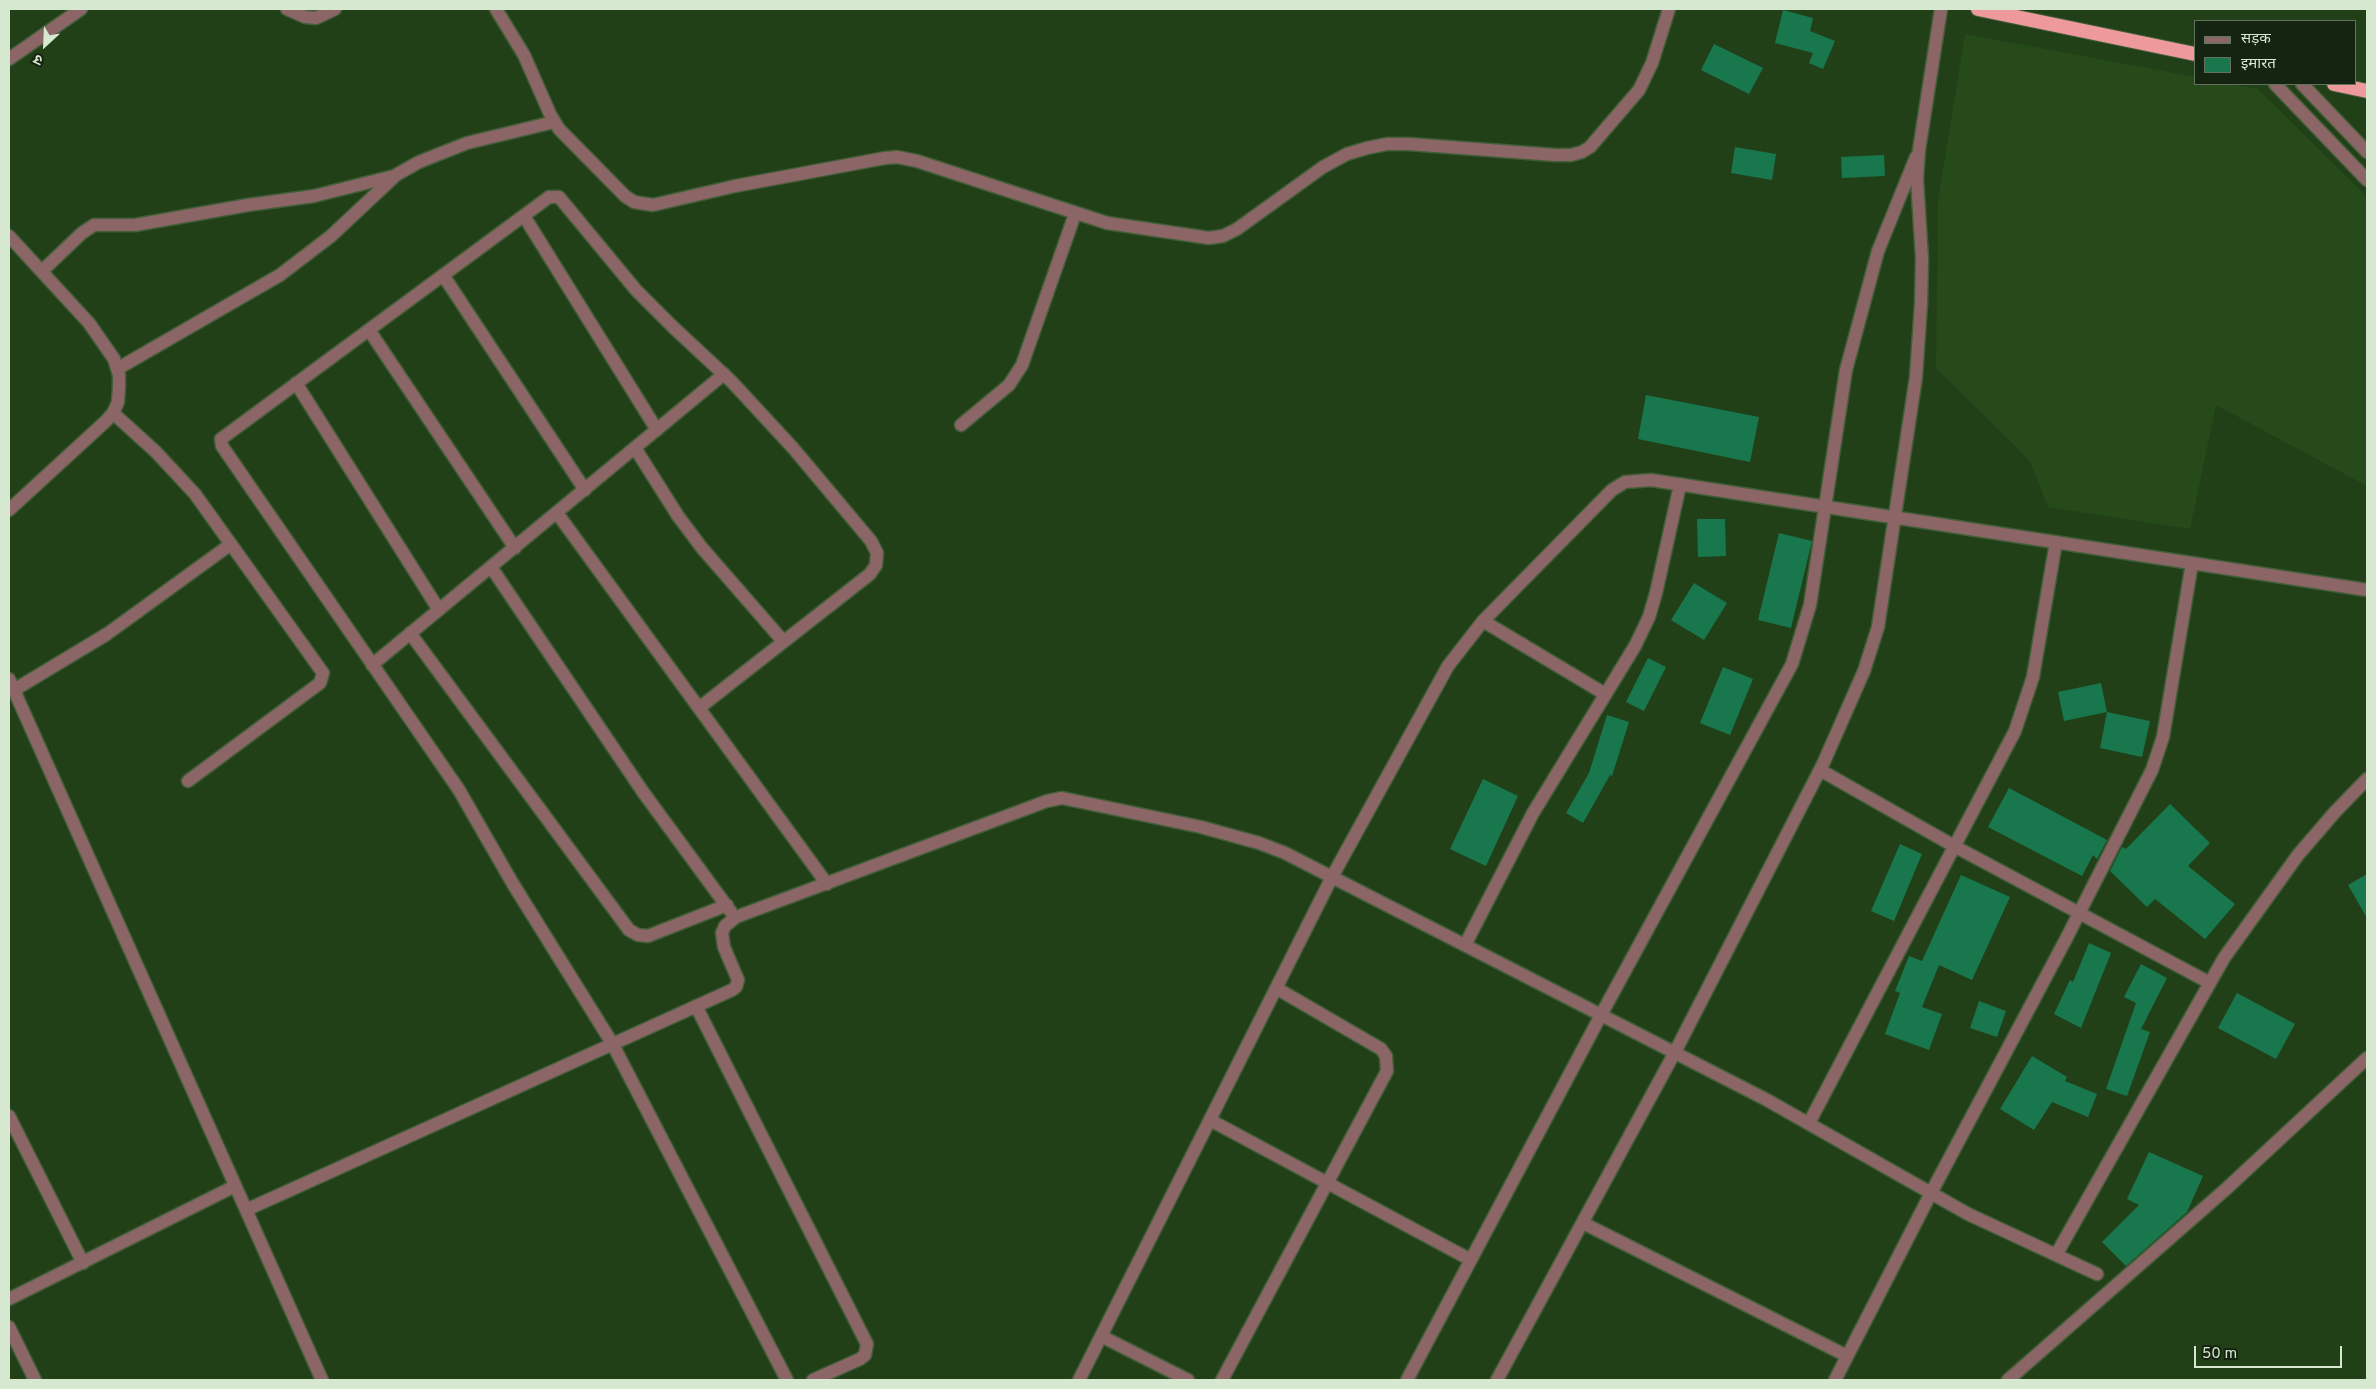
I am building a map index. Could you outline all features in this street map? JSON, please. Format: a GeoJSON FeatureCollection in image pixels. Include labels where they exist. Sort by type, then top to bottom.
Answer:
{"type":"FeatureCollection","features":[{"type":"Feature","properties":{"kind":"highway"},"geometry":{"type":"LineString","coordinates":[[1978,9],[2194,54]]}},
{"type":"Feature","properties":{"kind":"highway"},"geometry":{"type":"LineString","coordinates":[[2339,85],[2367,91]]}},
{"type":"Feature","properties":{"kind":"street"},"geometry":{"type":"LineString","coordinates":[[9,59],[81,9]]}},
{"type":"Feature","properties":{"kind":"street"},"geometry":{"type":"LineString","coordinates":[[287,9],[305,17],[316,18],[335,9]]}},
{"type":"Feature","properties":{"kind":"street"},"geometry":{"type":"LineString","coordinates":[[496,9],[524,55],[554,122],[565,137],[625,196],[643,204],[653,205],[735,186],[885,158],[897,158],[917,162],[1107,223],[1209,238],[1224,236],[1237,229],[1322,167],[1347,154],[1367,148],[1387,144],[1409,144],[1555,155],[1571,155],[1582,152],[1590,147],[1639,90],[1652,63],[1669,9]]}},
{"type":"Feature","properties":{"kind":"street"},"geometry":{"type":"LineString","coordinates":[[1497,1380],[1675,1052],[1820,770],[1864,671],[1878,628],[1916,378],[1922,259],[1917,179],[1919,150],[1941,9]]}},
{"type":"Feature","properties":{"kind":"street"},"geometry":{"type":"LineString","coordinates":[[2276,85],[2367,180]]}},
{"type":"Feature","properties":{"kind":"street"},"geometry":{"type":"LineString","coordinates":[[2303,85],[2367,152]]}},
{"type":"Feature","properties":{"kind":"street"},"geometry":{"type":"LineString","coordinates":[[117,369],[280,275],[331,236],[396,175],[419,162],[444,151],[554,122]]}},
{"type":"Feature","properties":{"kind":"street"},"geometry":{"type":"LineString","coordinates":[[1407,1380],[1601,1015],[1792,664],[1810,605],[1846,370],[1865,294],[1889,219],[1919,150]]}},
{"type":"Feature","properties":{"kind":"street"},"geometry":{"type":"LineString","coordinates":[[42,271],[82,233],[94,225],[135,225],[248,204],[314,196],[396,175]]}},
{"type":"Feature","properties":{"kind":"street"},"geometry":{"type":"LineString","coordinates":[[699,708],[870,574],[876,565],[877,553],[871,541],[793,448],[724,374],[673,328],[636,290],[561,198],[556,196],[549,197],[224,435],[220,443],[449,774],[612,1043],[787,1380]]}},
{"type":"Feature","properties":{"kind":"street"},"geometry":{"type":"LineString","coordinates":[[961,425],[1009,384],[1022,365],[1075,214]]}},
{"type":"Feature","properties":{"kind":"street"},"geometry":{"type":"LineString","coordinates":[[524,216],[657,430]]}},
{"type":"Feature","properties":{"kind":"street"},"geometry":{"type":"LineString","coordinates":[[9,236],[89,323],[114,360],[119,387],[118,402],[113,413],[9,510]]}},
{"type":"Feature","properties":{"kind":"street"},"geometry":{"type":"LineString","coordinates":[[444,275],[585,490]]}},
{"type":"Feature","properties":{"kind":"street"},"geometry":{"type":"LineString","coordinates":[[369,330],[514,548]]}},
{"type":"Feature","properties":{"kind":"street"},"geometry":{"type":"LineString","coordinates":[[372,665],[724,374]]}},
{"type":"Feature","properties":{"kind":"street"},"geometry":{"type":"LineString","coordinates":[[296,383],[439,610]]}},
{"type":"Feature","properties":{"kind":"street"},"geometry":{"type":"LineString","coordinates":[[113,413],[176,472],[322,668],[323,679],[320,684],[188,781]]}},
{"type":"Feature","properties":{"kind":"street"},"geometry":{"type":"LineString","coordinates":[[635,448],[690,532],[784,642]]}},
{"type":"Feature","properties":{"kind":"street"},"geometry":{"type":"LineString","coordinates":[[1079,1380],[1332,877],[1448,666],[1483,621],[1612,490],[1625,482],[1637,480],[1680,485],[2367,590]]}},
{"type":"Feature","properties":{"kind":"street"},"geometry":{"type":"LineString","coordinates":[[1466,945],[1533,813],[1635,646],[1649,617],[1680,485]]}},
{"type":"Feature","properties":{"kind":"street"},"geometry":{"type":"LineString","coordinates":[[557,513],[827,884]]}},
{"type":"Feature","properties":{"kind":"street"},"geometry":{"type":"LineString","coordinates":[[1809,1123],[2015,731],[2028,694],[2056,542]]}},
{"type":"Feature","properties":{"kind":"street"},"geometry":{"type":"LineString","coordinates":[[231,544],[107,634],[11,684],[322,1380]]}},
{"type":"Feature","properties":{"kind":"street"},"geometry":{"type":"LineString","coordinates":[[1835,1380],[1931,1193],[2079,914],[2152,770],[2163,737],[2192,563]]}},
{"type":"Feature","properties":{"kind":"street"},"geometry":{"type":"LineString","coordinates":[[491,567],[637,785],[736,918]]}},
{"type":"Feature","properties":{"kind":"street"},"geometry":{"type":"LineString","coordinates":[[1483,621],[1605,694]]}},
{"type":"Feature","properties":{"kind":"street"},"geometry":{"type":"LineString","coordinates":[[410,634],[629,930],[638,935],[648,936],[727,905]]}},
{"type":"Feature","properties":{"kind":"street"},"geometry":{"type":"LineString","coordinates":[[1820,770],[1954,846],[2210,984]]}},
{"type":"Feature","properties":{"kind":"street"},"geometry":{"type":"LineString","coordinates":[[2056,1255],[2224,958],[2298,855],[2335,812],[2367,779]]}},
{"type":"Feature","properties":{"kind":"street"},"geometry":{"type":"LineString","coordinates":[[246,1210],[732,990],[738,983],[737,976],[722,938],[725,926],[736,918],[1038,805],[1062,798],[1202,827],[1284,853],[1675,1052],[1809,1123],[1968,1214],[2097,1274]]}},
{"type":"Feature","properties":{"kind":"street"},"geometry":{"type":"LineString","coordinates":[[1222,1380],[1326,1182],[1385,1077],[1388,1064],[1381,1048],[1276,988]]}},
{"type":"Feature","properties":{"kind":"street"},"geometry":{"type":"LineString","coordinates":[[696,1006],[867,1344],[865,1355],[860,1359],[813,1380]]}},
{"type":"Feature","properties":{"kind":"street"},"geometry":{"type":"LineString","coordinates":[[2008,1380],[2226,1189],[2367,1058]]}},
{"type":"Feature","properties":{"kind":"street"},"geometry":{"type":"LineString","coordinates":[[9,1116],[83,1262]]}},
{"type":"Feature","properties":{"kind":"street"},"geometry":{"type":"LineString","coordinates":[[1210,1120],[1471,1260]]}},
{"type":"Feature","properties":{"kind":"street"},"geometry":{"type":"LineString","coordinates":[[9,1299],[235,1186]]}},
{"type":"Feature","properties":{"kind":"street"},"geometry":{"type":"LineString","coordinates":[[1583,1223],[1848,1356]]}},
{"type":"Feature","properties":{"kind":"street"},"geometry":{"type":"LineString","coordinates":[[9,1326],[35,1380]]}},
{"type":"Feature","properties":{"kind":"street"},"geometry":{"type":"LineString","coordinates":[[1101,1336],[1188,1380]]}},
{"type":"Feature","properties":{"kind":"shaded area"},"geometry":{"type":"Polygon","coordinates":[[[1965,34],[2194,77],[2194,85],[2235,85],[2258,89],[2367,197],[2367,486],[2216,405],[2190,529],[2048,507],[2030,461],[1936,368],[1938,201],[1965,34]]]}},
{"type":"Feature","properties":{"kind":"building"},"geometry":{"type":"Polygon","coordinates":[[[1783,10],[1813,18],[1810,31],[1835,41],[1823,69],[1809,63],[1813,53],[1775,43],[1783,10]]]}},
{"type":"Feature","properties":{"kind":"building"},"geometry":{"type":"Polygon","coordinates":[[[1714,44],[1763,68],[1749,94],[1701,70],[1714,44]]]}},
{"type":"Feature","properties":{"kind":"building"},"geometry":{"type":"Polygon","coordinates":[[[1735,147],[1776,154],[1772,180],[1731,173],[1735,147]]]}},
{"type":"Feature","properties":{"kind":"building"},"geometry":{"type":"Polygon","coordinates":[[[1884,155],[1885,176],[1842,178],[1841,157],[1884,155]]]}},
{"type":"Feature","properties":{"kind":"building"},"geometry":{"type":"Polygon","coordinates":[[[1646,395],[1759,417],[1750,462],[1638,439],[1646,395]]]}},
{"type":"Feature","properties":{"kind":"building"},"geometry":{"type":"Polygon","coordinates":[[[1697,519],[1725,519],[1726,556],[1698,557],[1697,519]]]}},
{"type":"Feature","properties":{"kind":"building"},"geometry":{"type":"Polygon","coordinates":[[[1779,533],[1812,541],[1791,628],[1758,620],[1779,533]]]}},
{"type":"Feature","properties":{"kind":"building"},"geometry":{"type":"Polygon","coordinates":[[[1694,583],[1727,603],[1704,640],[1671,620],[1694,583]]]}},
{"type":"Feature","properties":{"kind":"building"},"geometry":{"type":"Polygon","coordinates":[[[1648,658],[1666,667],[1644,711],[1626,702],[1648,658]]]}},
{"type":"Feature","properties":{"kind":"building"},"geometry":{"type":"Polygon","coordinates":[[[1723,667],[1753,679],[1730,735],[1700,723],[1723,667]]]}},
{"type":"Feature","properties":{"kind":"building"},"geometry":{"type":"Polygon","coordinates":[[[2101,683],[2107,712],[2064,721],[2058,692],[2101,683]]]}},
{"type":"Feature","properties":{"kind":"building"},"geometry":{"type":"Polygon","coordinates":[[[2107,712],[2150,721],[2142,757],[2100,748],[2107,712]]]}},
{"type":"Feature","properties":{"kind":"building"},"geometry":{"type":"Polygon","coordinates":[[[1607,715],[1629,722],[1612,776],[1610,775],[1583,823],[1566,813],[1589,773],[1607,715]]]}},
{"type":"Feature","properties":{"kind":"building"},"geometry":{"type":"Polygon","coordinates":[[[1483,779],[1518,796],[1486,866],[1450,849],[1483,779]]]}},
{"type":"Feature","properties":{"kind":"building"},"geometry":{"type":"Polygon","coordinates":[[[2009,788],[2107,840],[2097,859],[2093,855],[2082,876],[1988,827],[2009,788]]]}},
{"type":"Feature","properties":{"kind":"building"},"geometry":{"type":"Polygon","coordinates":[[[2170,804],[2210,843],[2188,866],[2235,904],[2205,939],[2155,899],[2147,907],[2110,871],[2122,847],[2126,849],[2170,804]]]}},
{"type":"Feature","properties":{"kind":"building"},"geometry":{"type":"Polygon","coordinates":[[[1900,844],[1922,854],[1894,921],[1871,911],[1900,844]]]}},
{"type":"Feature","properties":{"kind":"building"},"geometry":{"type":"Polygon","coordinates":[[[2367,874],[2367,918],[2348,885],[2367,874]]]}},
{"type":"Feature","properties":{"kind":"building"},"geometry":{"type":"Polygon","coordinates":[[[1961,875],[2010,897],[1972,980],[1939,965],[1922,1007],[1942,1014],[1929,1050],[1885,1034],[1900,993],[1895,991],[1909,956],[1922,961],[1961,875]]]}},
{"type":"Feature","properties":{"kind":"building"},"geometry":{"type":"Polygon","coordinates":[[[2089,943],[2111,953],[2081,1028],[2054,1014],[2070,980],[2073,982],[2089,943]]]}},
{"type":"Feature","properties":{"kind":"building"},"geometry":{"type":"Polygon","coordinates":[[[2141,964],[2167,978],[2141,1029],[2150,1032],[2127,1096],[2106,1089],[2136,1003],[2124,997],[2141,964]]]}},
{"type":"Feature","properties":{"kind":"building"},"geometry":{"type":"Polygon","coordinates":[[[2237,993],[2295,1024],[2276,1059],[2218,1028],[2237,993]]]}},
{"type":"Feature","properties":{"kind":"building"},"geometry":{"type":"Polygon","coordinates":[[[1979,1001],[2006,1011],[1997,1037],[1970,1028],[1979,1001]]]}},
{"type":"Feature","properties":{"kind":"building"},"geometry":{"type":"Polygon","coordinates":[[[2032,1056],[2067,1077],[2065,1081],[2097,1094],[2088,1117],[2052,1102],[2034,1130],[2000,1109],[2032,1056]]]}},
{"type":"Feature","properties":{"kind":"building"},"geometry":{"type":"Polygon","coordinates":[[[2149,1152],[2203,1176],[2187,1212],[2126,1266],[2102,1242],[2139,1205],[2127,1199],[2149,1152]]]}}]}
